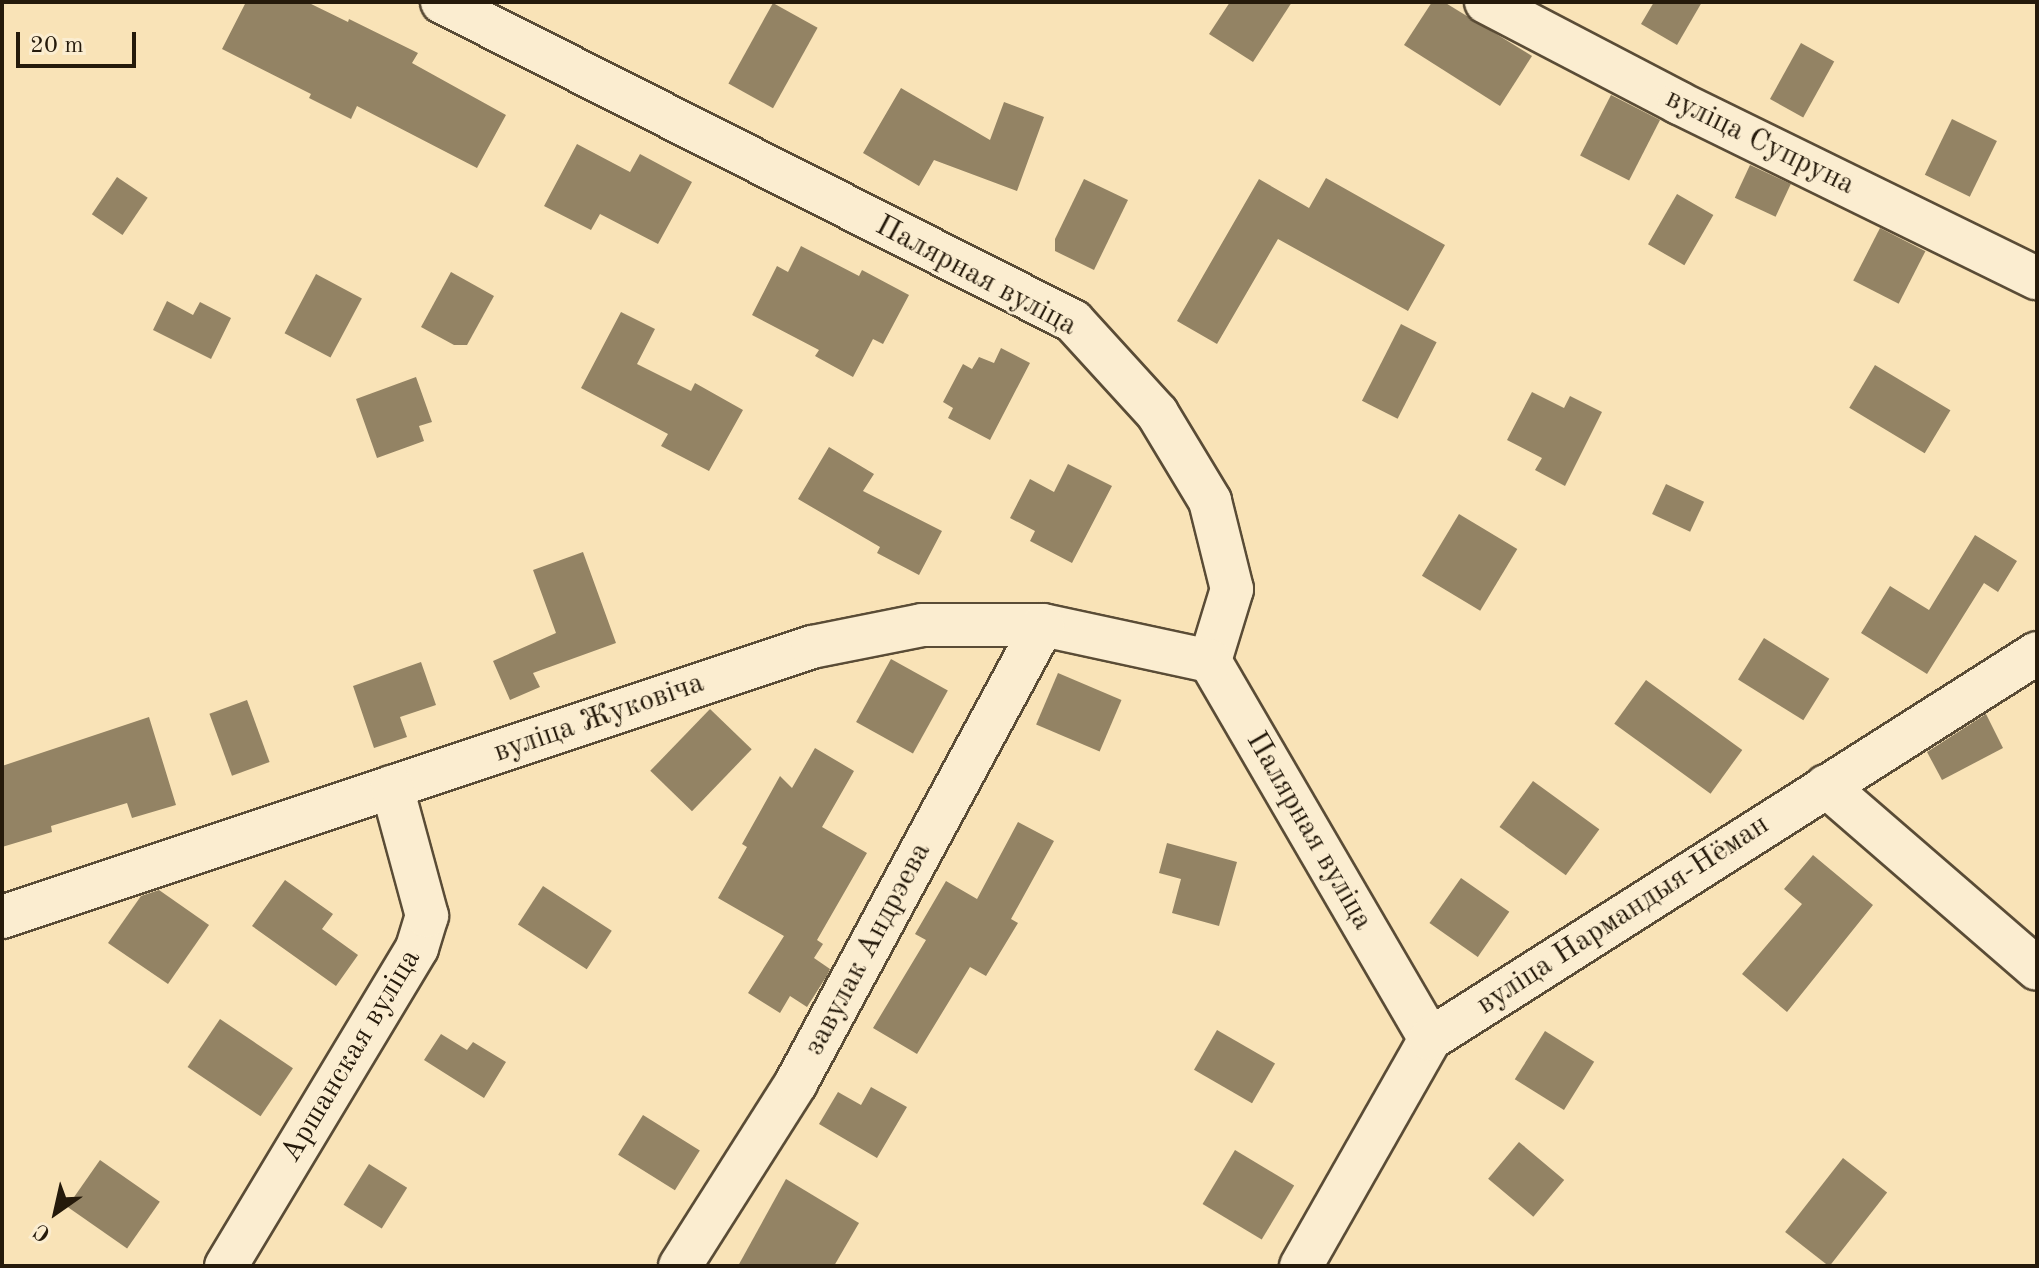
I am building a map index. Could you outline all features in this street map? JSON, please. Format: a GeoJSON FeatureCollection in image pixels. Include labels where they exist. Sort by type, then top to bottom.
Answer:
{"type":"FeatureCollection","features":[{"type":"Feature","properties":{"kind":"street","name":"Палярная вуліца"},"geometry":{"type":"LineString","coordinates":[[442,2],[1073,321],[1157,413],[1210,501],[1232,589],[1210,661],[1430,1039]]}},
{"type":"Feature","properties":{"kind":"street","name":"вуліца Супруна"},"geometry":{"type":"LineString","coordinates":[[1486,2],[1679,103],[2037,278]]}},
{"type":"Feature","properties":{"kind":"street","name":"вуліца Жуковіча"},"geometry":{"type":"LineString","coordinates":[[2,917],[812,647],[922,625],[1043,625],[1210,661]]}},
{"type":"Feature","properties":{"kind":"street","name":"завулак Андрэева"},"geometry":{"type":"LineString","coordinates":[[680,1266],[796,1083],[1043,625]]}},
{"type":"Feature","properties":{"kind":"street","name":"вуліца Нармандыя-Нёман"},"geometry":{"type":"LineString","coordinates":[[1301,1266],[1430,1039],[2037,653]]}},
{"type":"Feature","properties":{"kind":"street"},"geometry":{"type":"LineString","coordinates":[[1826,786],[2037,969]]}},
{"type":"Feature","properties":{"kind":"street","name":"Аршанская вуліца"},"geometry":{"type":"LineString","coordinates":[[226,1266],[417,948],[427,916],[392,787]]}},
{"type":"Feature","properties":{"kind":"building"},"geometry":{"type":"Polygon","coordinates":[[[246,2],[307,2],[348,22],[349,19],[418,53],[412,63],[506,115],[477,168],[357,106],[351,119],[309,98],[311,94],[222,49],[246,2]]]}},
{"type":"Feature","properties":{"kind":"building"},"geometry":{"type":"Polygon","coordinates":[[[1230,2],[1292,2],[1253,62],[1209,34],[1230,2]]]}},
{"type":"Feature","properties":{"kind":"building"},"geometry":{"type":"Polygon","coordinates":[[[1432,2],[1444,2],[1532,56],[1500,106],[1404,45],[1432,2]]]}},
{"type":"Feature","properties":{"kind":"building"},"geometry":{"type":"Polygon","coordinates":[[[1654,2],[1702,2],[1677,45],[1641,24],[1654,2]]]}},
{"type":"Feature","properties":{"kind":"building"},"geometry":{"type":"Polygon","coordinates":[[[773,3],[818,28],[773,108],[728,83],[773,3]]]}},
{"type":"Feature","properties":{"kind":"building"},"geometry":{"type":"Polygon","coordinates":[[[1801,43],[1834,61],[1803,117],[1770,99],[1801,43]]]}},
{"type":"Feature","properties":{"kind":"building"},"geometry":{"type":"Polygon","coordinates":[[[901,88],[990,140],[1004,102],[1044,117],[1017,191],[934,160],[919,186],[863,153],[901,88]]]}},
{"type":"Feature","properties":{"kind":"building"},"geometry":{"type":"Polygon","coordinates":[[[1611,95],[1660,120],[1629,181],[1580,156],[1611,95]]]}},
{"type":"Feature","properties":{"kind":"building"},"geometry":{"type":"Polygon","coordinates":[[[1952,119],[1997,141],[1970,197],[1925,175],[1952,119]]]}},
{"type":"Feature","properties":{"kind":"building"},"geometry":{"type":"Polygon","coordinates":[[[577,144],[630,172],[640,154],[692,182],[658,244],[600,214],[591,230],[544,206],[577,144]]]}},
{"type":"Feature","properties":{"kind":"building"},"geometry":{"type":"Polygon","coordinates":[[[1750,165],[1791,184],[1776,217],[1735,198],[1750,165]]]}},
{"type":"Feature","properties":{"kind":"building"},"geometry":{"type":"Polygon","coordinates":[[[117,177],[148,198],[123,235],[92,214],[117,177]]]}},
{"type":"Feature","properties":{"kind":"building"},"geometry":{"type":"Polygon","coordinates":[[[1326,178],[1445,245],[1408,311],[1278,239],[1217,344],[1177,321],[1259,179],[1309,208],[1326,178]]]}},
{"type":"Feature","properties":{"kind":"building"},"geometry":{"type":"Polygon","coordinates":[[[1084,179],[1128,200],[1094,270],[1055,251],[1055,239],[1084,179]]]}},
{"type":"Feature","properties":{"kind":"building"},"geometry":{"type":"Polygon","coordinates":[[[1677,194],[1713,215],[1684,265],[1648,244],[1677,194]]]}},
{"type":"Feature","properties":{"kind":"building"},"geometry":{"type":"Polygon","coordinates":[[[1880,228],[1925,251],[1899,304],[1853,281],[1880,228]]]}},
{"type":"Feature","properties":{"kind":"building"},"geometry":{"type":"Polygon","coordinates":[[[801,246],[859,276],[862,270],[909,295],[883,344],[873,339],[853,377],[815,356],[819,350],[752,315],[777,266],[788,272],[801,246]]]}},
{"type":"Feature","properties":{"kind":"building"},"geometry":{"type":"Polygon","coordinates":[[[451,272],[494,296],[467,345],[454,345],[421,327],[451,272]]]}},
{"type":"Feature","properties":{"kind":"building"},"geometry":{"type":"Polygon","coordinates":[[[316,274],[362,298],[330,358],[285,333],[316,274]]]}},
{"type":"Feature","properties":{"kind":"building"},"geometry":{"type":"Polygon","coordinates":[[[167,301],[193,315],[200,302],[231,318],[211,359],[153,330],[167,301]]]}},
{"type":"Feature","properties":{"kind":"building"},"geometry":{"type":"Polygon","coordinates":[[[621,312],[655,329],[637,364],[691,391],[695,383],[743,410],[709,471],[661,446],[668,434],[581,388],[621,312]]]}},
{"type":"Feature","properties":{"kind":"building"},"geometry":{"type":"Polygon","coordinates":[[[1401,324],[1437,342],[1398,419],[1362,401],[1401,324]]]}},
{"type":"Feature","properties":{"kind":"building"},"geometry":{"type":"Polygon","coordinates":[[[1001,348],[1030,363],[990,440],[948,418],[953,408],[943,402],[963,364],[972,369],[979,357],[994,363],[1001,348]]]}},
{"type":"Feature","properties":{"kind":"building"},"geometry":{"type":"Polygon","coordinates":[[[1875,365],[1950,410],[1925,453],[1849,408],[1875,365]]]}},
{"type":"Feature","properties":{"kind":"building"},"geometry":{"type":"Polygon","coordinates":[[[416,377],[432,422],[419,426],[424,441],[377,458],[356,399],[416,377]]]}},
{"type":"Feature","properties":{"kind":"building"},"geometry":{"type":"Polygon","coordinates":[[[1532,392],[1564,408],[1570,396],[1602,412],[1565,486],[1535,470],[1542,458],[1507,440],[1532,392]]]}},
{"type":"Feature","properties":{"kind":"building"},"geometry":{"type":"Polygon","coordinates":[[[829,447],[874,474],[863,491],[942,531],[919,575],[877,553],[880,547],[798,499],[829,447]]]}},
{"type":"Feature","properties":{"kind":"building"},"geometry":{"type":"Polygon","coordinates":[[[1068,464],[1112,486],[1072,563],[1030,541],[1035,531],[1010,518],[1030,479],[1054,492],[1068,464]]]}},
{"type":"Feature","properties":{"kind":"building"},"geometry":{"type":"Polygon","coordinates":[[[1666,484],[1704,502],[1690,532],[1652,514],[1666,484]]]}},
{"type":"Feature","properties":{"kind":"building"},"geometry":{"type":"Polygon","coordinates":[[[1459,514],[1517,549],[1480,611],[1422,576],[1459,514]]]}},
{"type":"Feature","properties":{"kind":"building"},"geometry":{"type":"Polygon","coordinates":[[[1975,535],[2017,561],[1998,592],[1984,583],[1927,674],[1861,633],[1890,586],[1929,610],[1975,535]]]}},
{"type":"Feature","properties":{"kind":"building"},"geometry":{"type":"Polygon","coordinates":[[[583,552],[616,643],[533,673],[540,687],[510,700],[493,661],[556,633],[533,570],[583,552]]]}},
{"type":"Feature","properties":{"kind":"building"},"geometry":{"type":"Polygon","coordinates":[[[1764,638],[1829,679],[1803,720],[1738,680],[1764,638]]]}},
{"type":"Feature","properties":{"kind":"building"},"geometry":{"type":"Polygon","coordinates":[[[891,659],[948,691],[913,753],[856,722],[891,659]]]}},
{"type":"Feature","properties":{"kind":"building"},"geometry":{"type":"Polygon","coordinates":[[[421,662],[436,705],[400,717],[407,737],[374,748],[353,686],[421,662]]]}},
{"type":"Feature","properties":{"kind":"building"},"geometry":{"type":"Polygon","coordinates":[[[1058,673],[1122,700],[1100,752],[1036,725],[1058,673]]]}},
{"type":"Feature","properties":{"kind":"building"},"geometry":{"type":"Polygon","coordinates":[[[1646,680],[1742,750],[1711,794],[1614,724],[1646,680]]]}},
{"type":"Feature","properties":{"kind":"building"},"geometry":{"type":"Polygon","coordinates":[[[247,700],[270,762],[232,776],[209,714],[247,700]]]}},
{"type":"Feature","properties":{"kind":"building"},"geometry":{"type":"Polygon","coordinates":[[[710,709],[752,749],[692,811],[650,771],[710,709]]]}},
{"type":"Feature","properties":{"kind":"building"},"geometry":{"type":"Polygon","coordinates":[[[1986,714],[2003,748],[1942,780],[1927,752],[1986,714]]]}},
{"type":"Feature","properties":{"kind":"building"},"geometry":{"type":"Polygon","coordinates":[[[149,717],[176,805],[132,818],[127,803],[51,826],[52,832],[2,847],[2,766],[149,717]]]}},
{"type":"Feature","properties":{"kind":"building"},"geometry":{"type":"Polygon","coordinates":[[[815,748],[854,771],[822,827],[867,853],[817,940],[823,944],[814,958],[830,969],[828,974],[807,1007],[790,996],[780,1013],[748,993],[784,936],[718,898],[747,847],[742,844],[780,776],[792,788],[815,748]]]}},
{"type":"Feature","properties":{"kind":"building"},"geometry":{"type":"Polygon","coordinates":[[[1533,781],[1599,829],[1566,875],[1499,827],[1533,781]]]}},
{"type":"Feature","properties":{"kind":"building"},"geometry":{"type":"Polygon","coordinates":[[[1018,822],[1054,841],[1011,919],[1018,923],[986,976],[970,967],[917,1054],[873,1028],[926,940],[915,934],[946,881],[977,899],[1018,822]]]}},
{"type":"Feature","properties":{"kind":"building"},"geometry":{"type":"Polygon","coordinates":[[[1167,843],[1237,862],[1219,926],[1172,913],[1181,879],[1159,873],[1167,843]]]}},
{"type":"Feature","properties":{"kind":"building"},"geometry":{"type":"Polygon","coordinates":[[[1813,855],[1873,905],[1787,1012],[1742,974],[1802,904],[1784,889],[1813,855]]]}},
{"type":"Feature","properties":{"kind":"building"},"geometry":{"type":"Polygon","coordinates":[[[1461,878],[1509,912],[1478,957],[1429,923],[1461,878]]]}},
{"type":"Feature","properties":{"kind":"building"},"geometry":{"type":"Polygon","coordinates":[[[285,880],[333,914],[322,929],[358,955],[336,986],[252,926],[285,880]]]}},
{"type":"Feature","properties":{"kind":"building"},"geometry":{"type":"Polygon","coordinates":[[[543,886],[612,931],[587,969],[518,925],[543,886]]]}},
{"type":"Feature","properties":{"kind":"building"},"geometry":{"type":"Polygon","coordinates":[[[159,890],[209,925],[168,984],[108,943],[141,896],[159,890]]]}},
{"type":"Feature","properties":{"kind":"building"},"geometry":{"type":"Polygon","coordinates":[[[220,1019],[293,1068],[261,1116],[188,1067],[220,1019]]]}},
{"type":"Feature","properties":{"kind":"building"},"geometry":{"type":"Polygon","coordinates":[[[1217,1030],[1275,1064],[1252,1103],[1194,1070],[1217,1030]]]}},
{"type":"Feature","properties":{"kind":"building"},"geometry":{"type":"Polygon","coordinates":[[[1545,1031],[1594,1062],[1564,1110],[1515,1079],[1545,1031]]]}},
{"type":"Feature","properties":{"kind":"building"},"geometry":{"type":"Polygon","coordinates":[[[441,1034],[467,1050],[473,1042],[506,1062],[484,1098],[424,1060],[441,1034]]]}},
{"type":"Feature","properties":{"kind":"building"},"geometry":{"type":"Polygon","coordinates":[[[871,1087],[907,1107],[877,1158],[819,1124],[838,1092],[861,1105],[871,1087]]]}},
{"type":"Feature","properties":{"kind":"building"},"geometry":{"type":"Polygon","coordinates":[[[643,1115],[700,1151],[675,1190],[618,1155],[643,1115]]]}},
{"type":"Feature","properties":{"kind":"building"},"geometry":{"type":"Polygon","coordinates":[[[1519,1142],[1564,1180],[1533,1217],[1488,1179],[1519,1142]]]}},
{"type":"Feature","properties":{"kind":"building"},"geometry":{"type":"Polygon","coordinates":[[[1235,1150],[1294,1186],[1262,1240],[1203,1204],[1235,1150]]]}},
{"type":"Feature","properties":{"kind":"building"},"geometry":{"type":"Polygon","coordinates":[[[1843,1158],[1887,1192],[1830,1266],[1785,1232],[1843,1158]]]}},
{"type":"Feature","properties":{"kind":"building"},"geometry":{"type":"Polygon","coordinates":[[[100,1160],[160,1202],[127,1249],[67,1207],[100,1160]]]}},
{"type":"Feature","properties":{"kind":"building"},"geometry":{"type":"Polygon","coordinates":[[[369,1164],[407,1188],[382,1229],[344,1205],[369,1164]]]}},
{"type":"Feature","properties":{"kind":"building"},"geometry":{"type":"Polygon","coordinates":[[[786,1179],[859,1223],[834,1266],[738,1266],[786,1179]]]}}]}
